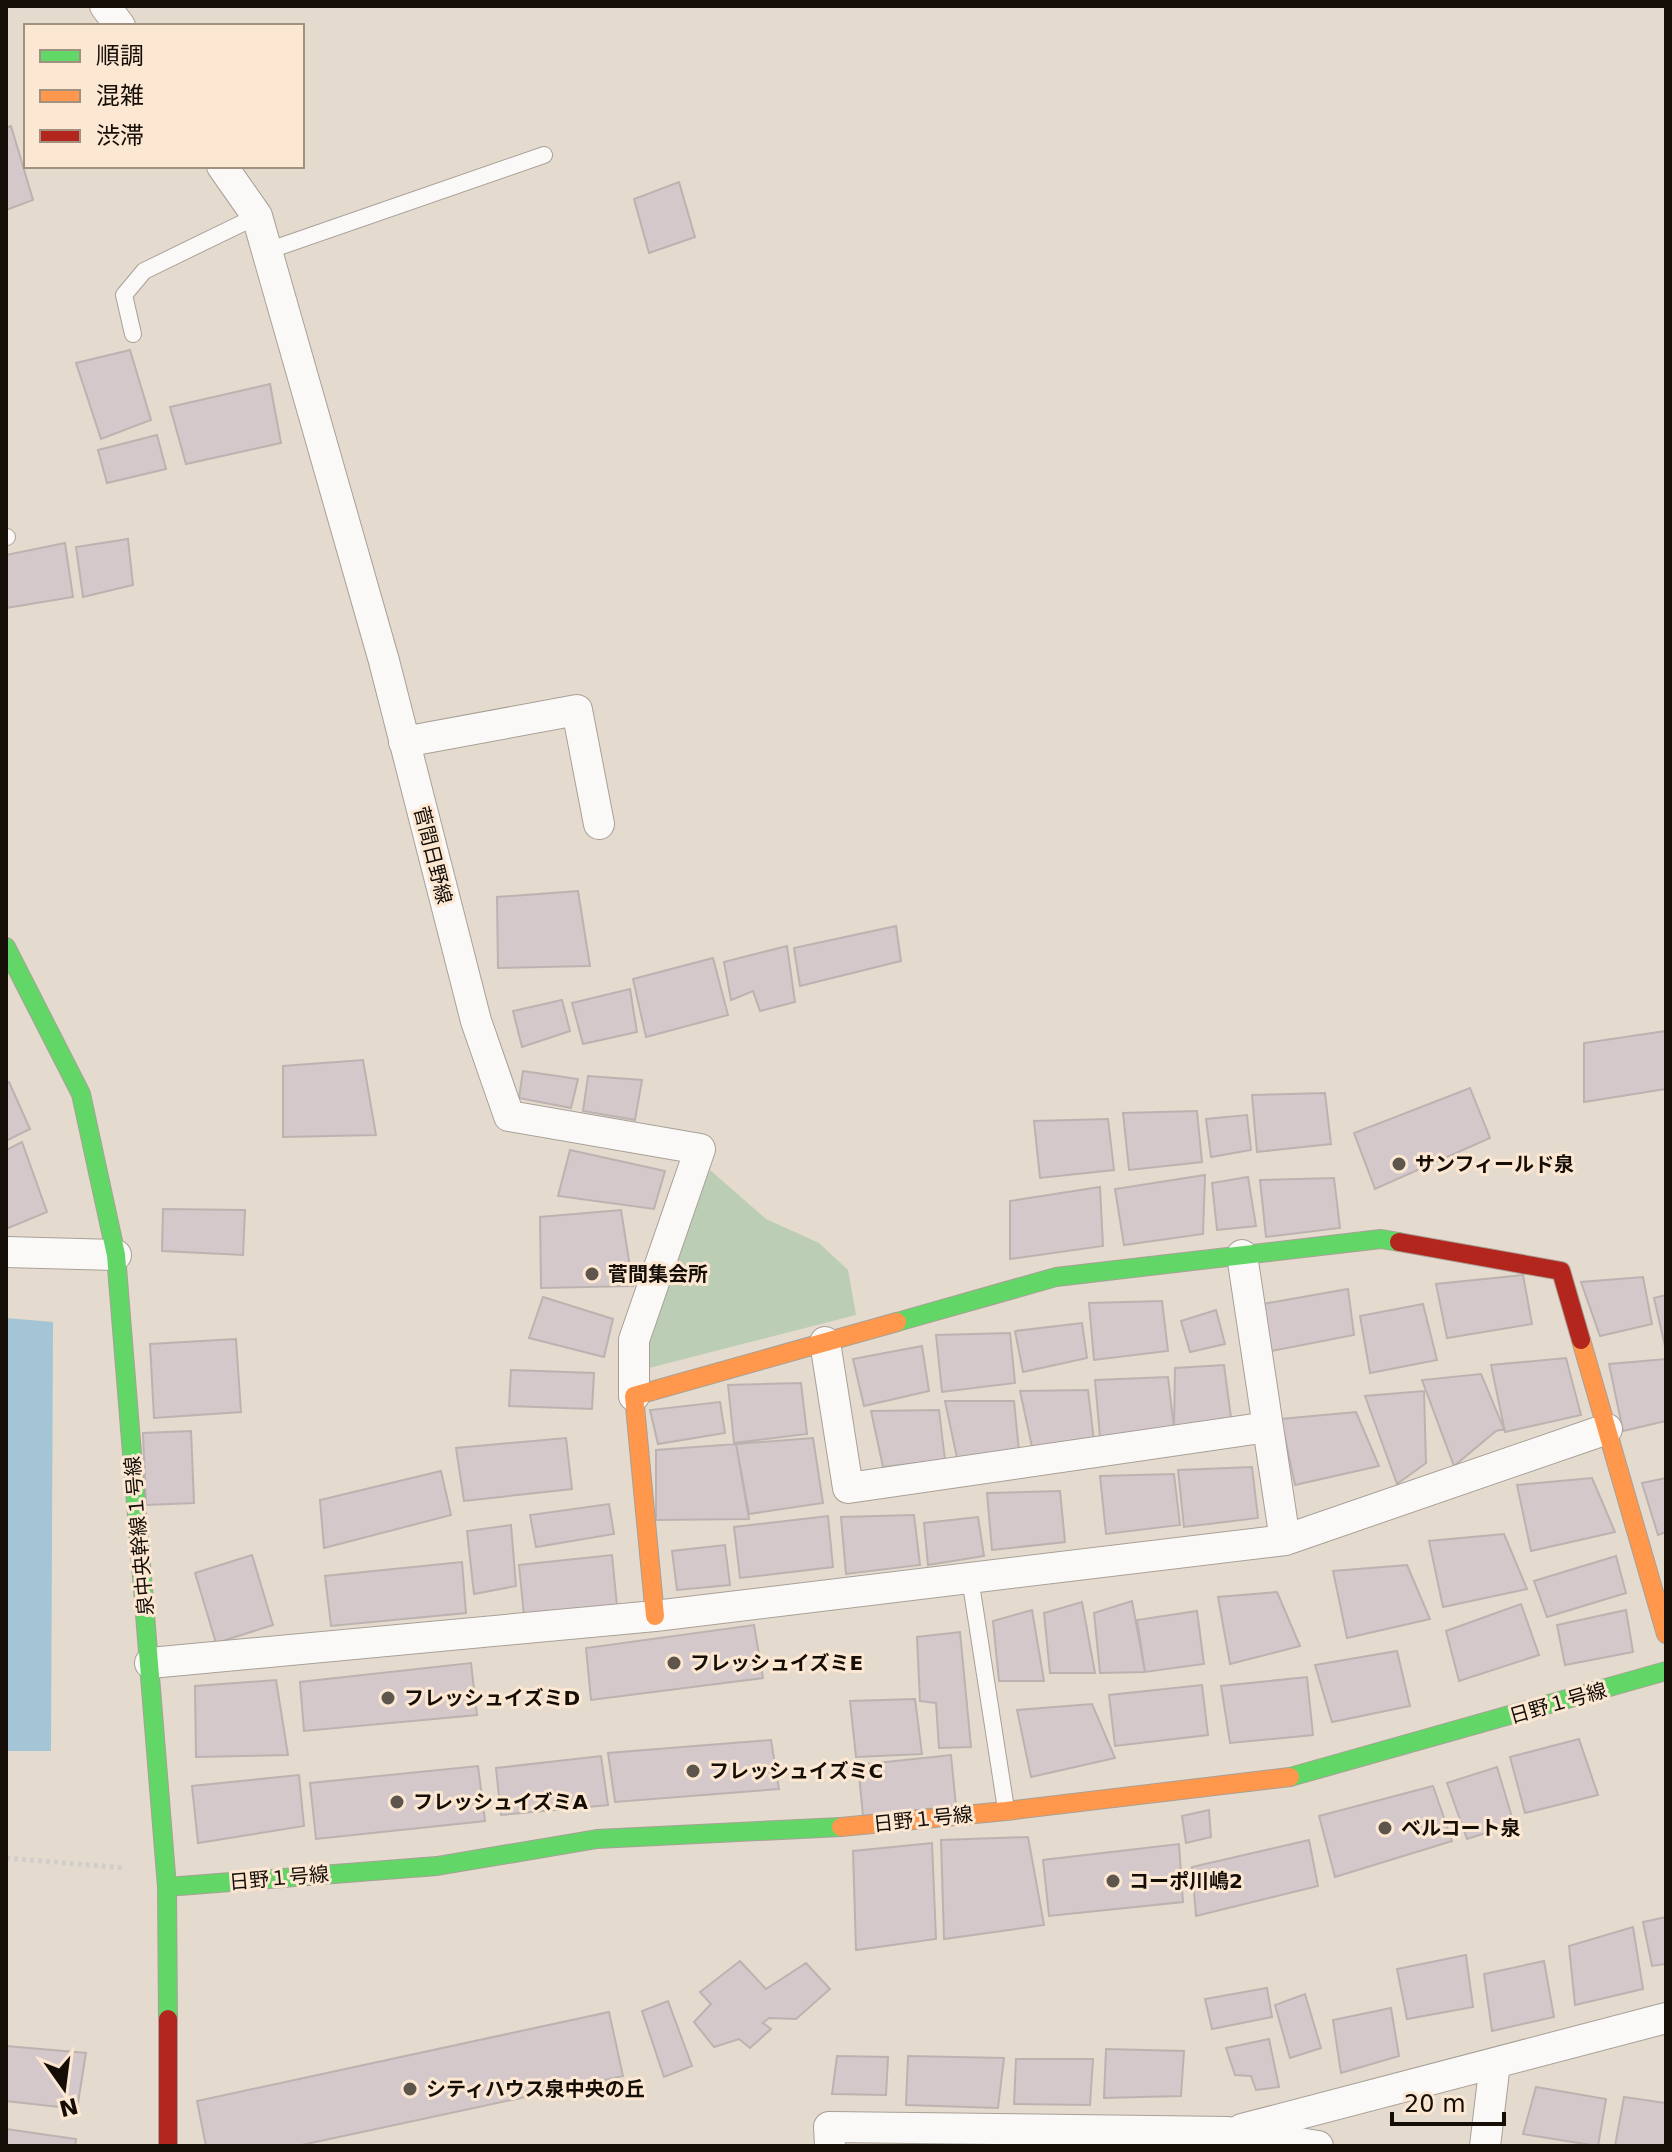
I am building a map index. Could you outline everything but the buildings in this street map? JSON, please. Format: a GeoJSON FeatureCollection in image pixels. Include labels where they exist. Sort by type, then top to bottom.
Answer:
{"type":"FeatureCollection","features":[{"type":"Feature","properties":{"kind":"street"},"geometry":{"type":"LineString","coordinates":[[105,6],[118,24]]}},
{"type":"Feature","properties":{"kind":"street","name":"菅間日野線"},"geometry":{"type":"LineString","coordinates":[[223,168],[257,216],[379,645],[476,1021],[509,1116],[700,1149],[634,1340],[634,1396]]}},
{"type":"Feature","properties":{"kind":"street"},"geometry":{"type":"LineString","coordinates":[[404,742],[577,710],[599,824]]}},
{"type":"Feature","properties":{"kind":"street","name":"泉中央幹線１号線"},"geometry":{"type":"LineString","coordinates":[[6,947],[81,1094],[116,1255],[167,1887],[168,2146]]}},
{"type":"Feature","properties":{"kind":"street"},"geometry":{"type":"LineString","coordinates":[[655,1616],[634,1396],[1056,1277],[1381,1239],[1561,1271],[1666,1634]]}},
{"type":"Feature","properties":{"kind":"street"},"geometry":{"type":"LineString","coordinates":[[6,1252],[116,1255]]}},
{"type":"Feature","properties":{"kind":"street"},"geometry":{"type":"LineString","coordinates":[[1242,1255],[1285,1540]]}},
{"type":"Feature","properties":{"kind":"street"},"geometry":{"type":"LineString","coordinates":[[825,1342],[848,1488],[1268,1427]]}},
{"type":"Feature","properties":{"kind":"street"},"geometry":{"type":"LineString","coordinates":[[150,1663],[655,1616],[1285,1540],[1607,1429]]}},
{"type":"Feature","properties":{"kind":"street","name":"日野１号線"},"geometry":{"type":"LineString","coordinates":[[167,1887],[437,1866],[597,1839],[816,1830],[1298,1776],[1666,1671]]}},
{"type":"Feature","properties":{"kind":"street"},"geometry":{"type":"LineString","coordinates":[[1228,2132],[1666,2018]]}},
{"type":"Feature","properties":{"kind":"street"},"geometry":{"type":"LineString","coordinates":[[1485,2146],[1495,2063]]}},
{"type":"Feature","properties":{"kind":"street"},"geometry":{"type":"LineString","coordinates":[[830,2146],[829,2127],[1228,2132],[1318,2146]]}},
{"type":"Feature","properties":{"kind":"lane"},"geometry":{"type":"LineString","coordinates":[[267,251],[544,155]]}},
{"type":"Feature","properties":{"kind":"lane"},"geometry":{"type":"LineString","coordinates":[[133,334],[124,295],[144,271],[257,216]]}},
{"type":"Feature","properties":{"kind":"lane"},"geometry":{"type":"LineString","coordinates":[[970,1578],[1006,1811]]}},
{"type":"Feature","properties":{"kind":"path"},"geometry":{"type":"LineString","coordinates":[[6,1858],[135,1869]]}},
{"type":"Feature","properties":{"kind":"green space"},"geometry":{"type":"Polygon","coordinates":[[[710,1170],[766,1219],[819,1243],[848,1270],[856,1315],[649,1368],[643,1340],[710,1170]]]}},
{"type":"Feature","properties":{"kind":"water"},"geometry":{"type":"Polygon","coordinates":[[[6,1318],[53,1322],[51,1751],[6,1751],[6,1318]]]}},
{"type":"Feature","properties":{"kind":"traffic: fast"},"geometry":{"type":"LineString","coordinates":[[6,947],[81,1094],[116,1255],[167,1887],[168,2019]]}},
{"type":"Feature","properties":{"kind":"traffic: fast"},"geometry":{"type":"LineString","coordinates":[[897,1322],[1056,1277],[1381,1239],[1399,1242]]}},
{"type":"Feature","properties":{"kind":"traffic: fast"},"geometry":{"type":"LineString","coordinates":[[1290,1777],[1666,1671]]}},
{"type":"Feature","properties":{"kind":"traffic: fast"},"geometry":{"type":"LineString","coordinates":[[167,1887],[437,1866],[597,1839],[841,1827]]}},
{"type":"Feature","properties":{"kind":"traffic: slow"},"geometry":{"type":"LineString","coordinates":[[655,1616],[634,1396],[897,1322]]}},
{"type":"Feature","properties":{"kind":"traffic: slow"},"geometry":{"type":"LineString","coordinates":[[1581,1340],[1666,1634]]}},
{"type":"Feature","properties":{"kind":"traffic: slow"},"geometry":{"type":"LineString","coordinates":[[841,1827],[1290,1777]]}},
{"type":"Feature","properties":{"kind":"traffic: jam"},"geometry":{"type":"LineString","coordinates":[[1399,1242],[1561,1271],[1581,1340]]}},
{"type":"Feature","properties":{"kind":"traffic: jam"},"geometry":{"type":"LineString","coordinates":[[168,2019],[168,2146]]}},
{"type":"Feature","properties":{"kind":"place","name":"サンフィールド泉"},"geometry":{"type":"Point","coordinates":[1399,1164]}},
{"type":"Feature","properties":{"kind":"place","name":"菅間集会所"},"geometry":{"type":"Point","coordinates":[592,1274]}},
{"type":"Feature","properties":{"kind":"place","name":"フレッシュイズミE"},"geometry":{"type":"Point","coordinates":[674,1663]}},
{"type":"Feature","properties":{"kind":"place","name":"フレッシュイズミD"},"geometry":{"type":"Point","coordinates":[388,1698]}},
{"type":"Feature","properties":{"kind":"place","name":"フレッシュイズミC"},"geometry":{"type":"Point","coordinates":[693,1771]}},
{"type":"Feature","properties":{"kind":"place","name":"フレッシュイズミA"},"geometry":{"type":"Point","coordinates":[397,1802]}},
{"type":"Feature","properties":{"kind":"place","name":"ベルコート泉"},"geometry":{"type":"Point","coordinates":[1385,1828]}},
{"type":"Feature","properties":{"kind":"place","name":"コーポ川嶋2"},"geometry":{"type":"Point","coordinates":[1113,1881]}},
{"type":"Feature","properties":{"kind":"place","name":"シティハウス泉中央の丘"},"geometry":{"type":"Point","coordinates":[410,2089]}}]}
